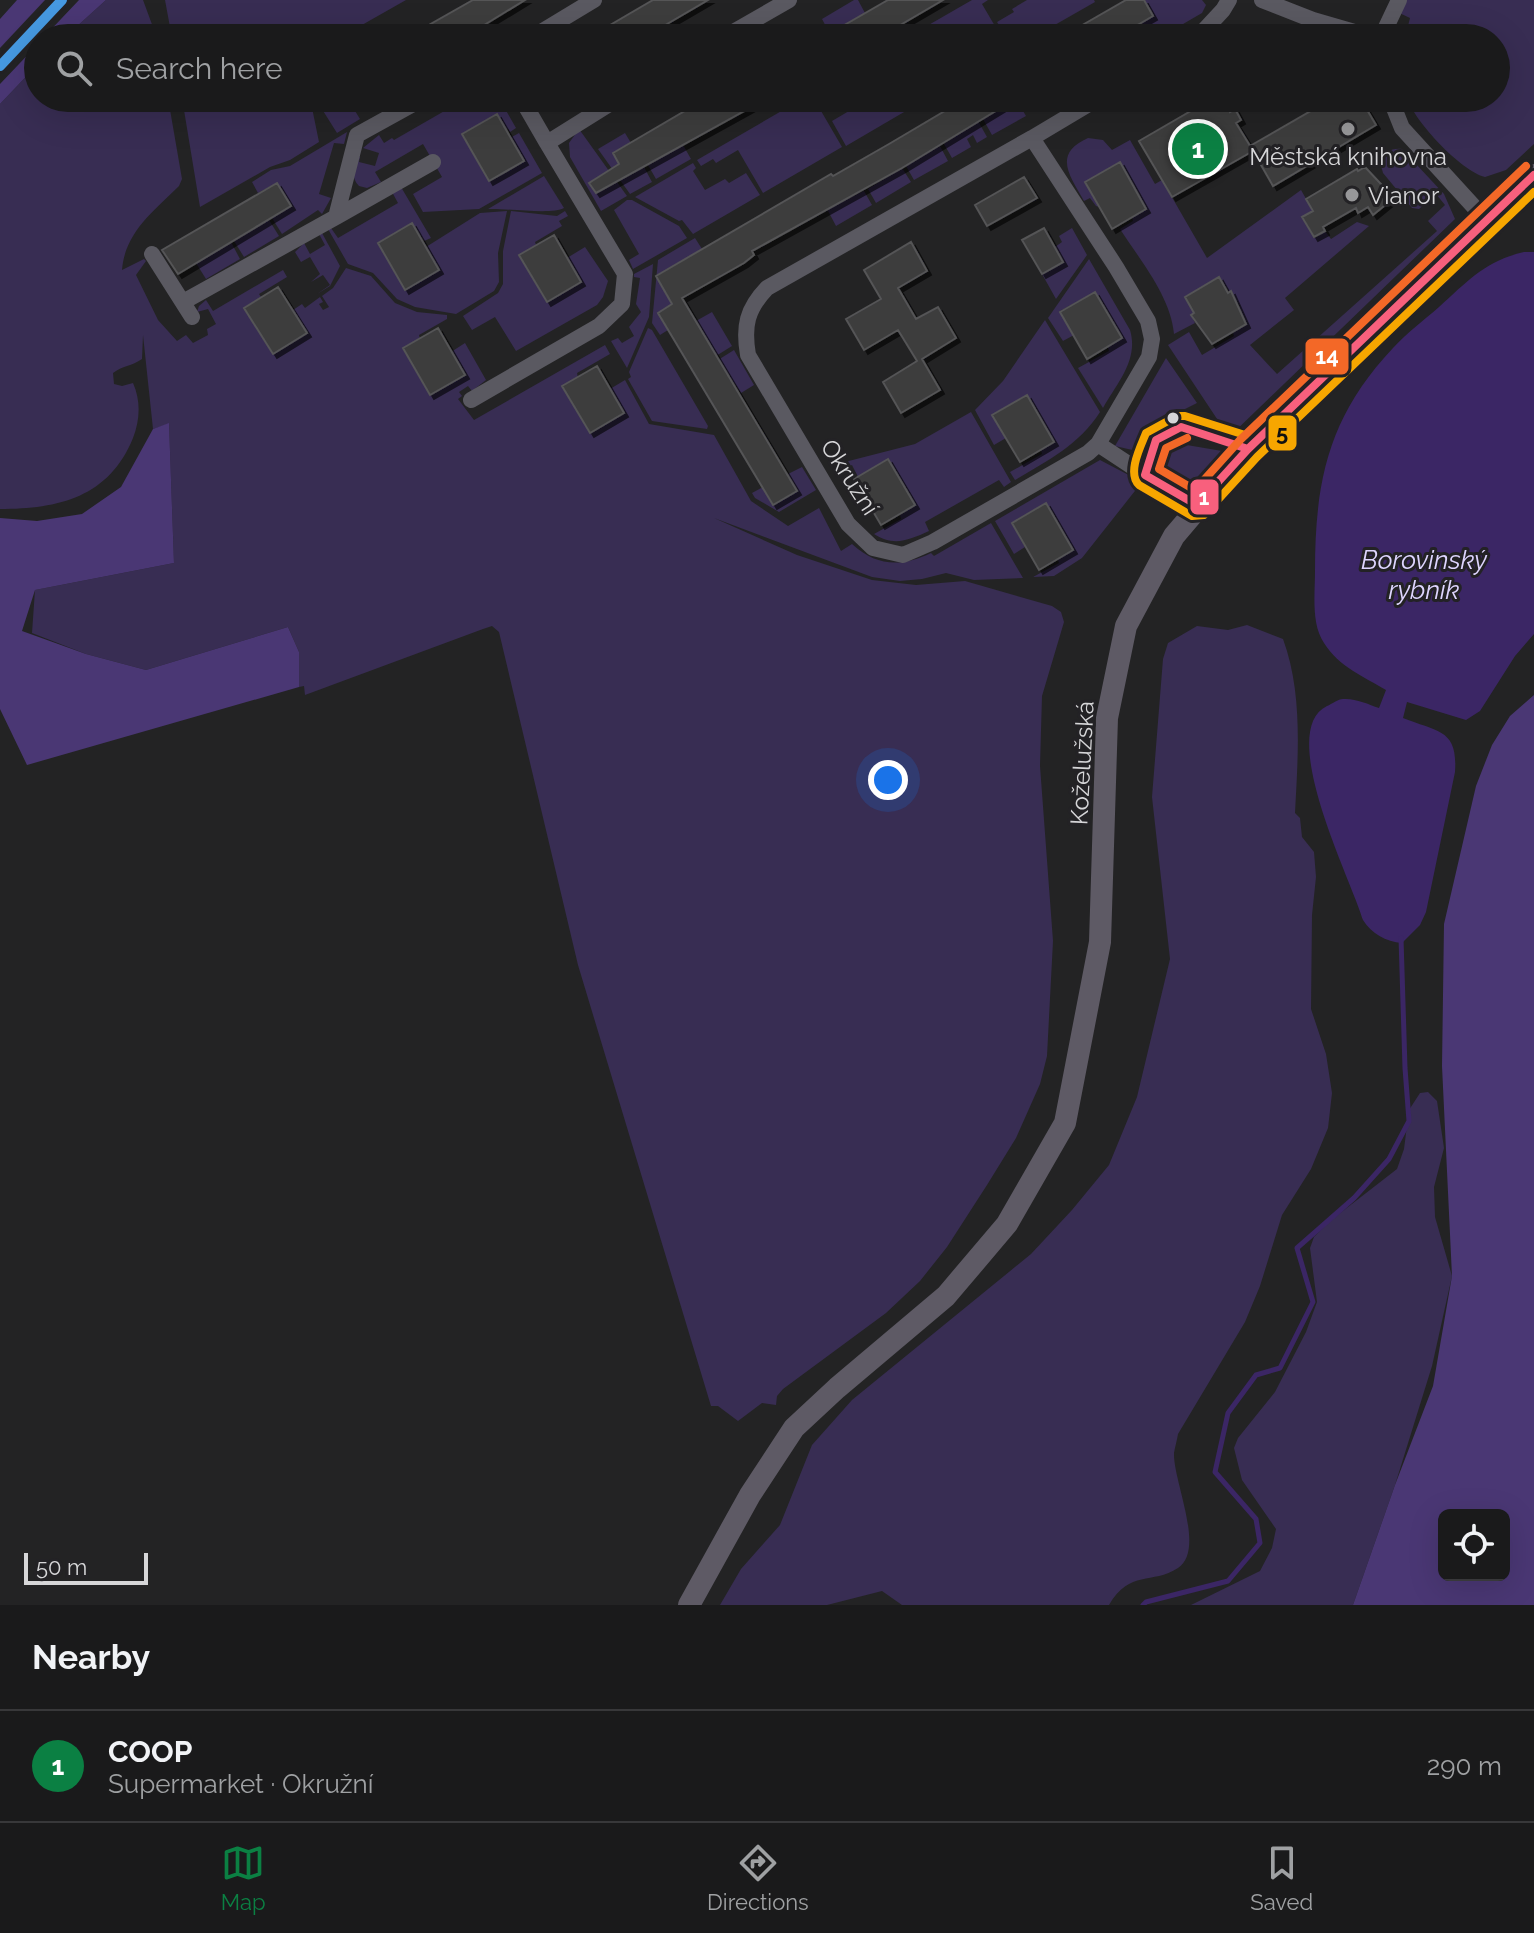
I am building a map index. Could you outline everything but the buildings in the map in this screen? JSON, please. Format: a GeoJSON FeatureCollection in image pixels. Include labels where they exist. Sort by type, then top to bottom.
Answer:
{"type":"FeatureCollection","features":[{"type":"Feature","properties":{"kind":"main road","name":"Koželužská"},"geometry":{"type":"LineString","coordinates":[[689,1605],[750,1495],[794,1428],[946,1296],[1007,1224],[1065,1123],[1100,942],[1107,718],[1126,626],[1174,536],[1248,449],[1534,175]]}},
{"type":"Feature","properties":{"kind":"street"},"geometry":{"type":"LineString","coordinates":[[554,24],[594,0]]}},
{"type":"Feature","properties":{"kind":"street"},"geometry":{"type":"LineString","coordinates":[[747,24],[789,0]]}},
{"type":"Feature","properties":{"kind":"street"},"geometry":{"type":"LineString","coordinates":[[1210,24],[1229,0]]}},
{"type":"Feature","properties":{"kind":"street"},"geometry":{"type":"LineString","coordinates":[[1262,0],[1327,24]]}},
{"type":"Feature","properties":{"kind":"street"},"geometry":{"type":"LineString","coordinates":[[1386,24],[1399,0]]}},
{"type":"Feature","properties":{"kind":"street"},"geometry":{"type":"LineString","coordinates":[[336,217],[357,135],[399,112]]}},
{"type":"Feature","properties":{"kind":"street"},"geometry":{"type":"LineString","coordinates":[[471,400],[599,326],[622,304],[625,274],[529,112]]}},
{"type":"Feature","properties":{"kind":"street"},"geometry":{"type":"LineString","coordinates":[[547,143],[597,112]]}},
{"type":"Feature","properties":{"kind":"street","name":"Okružní"},"geometry":{"type":"LineString","coordinates":[[1032,138],[1148,321],[1152,339],[1149,357],[1098,444],[1088,453],[933,542],[903,555],[873,548],[848,524],[748,355],[744,333],[753,302],[767,288],[1076,112]]}},
{"type":"Feature","properties":{"kind":"street"},"geometry":{"type":"LineString","coordinates":[[1396,112],[1402,128],[1486,220]]}},
{"type":"Feature","properties":{"kind":"street"},"geometry":{"type":"LineString","coordinates":[[152,254],[188,310],[336,217],[433,162]]}},
{"type":"Feature","properties":{"kind":"street"},"geometry":{"type":"LineString","coordinates":[[1098,444],[1145,475]]}},
{"type":"Feature","properties":{"kind":"shaded area"},"geometry":{"type":"Polygon","coordinates":[[[17,0],[45,0],[0,48],[0,19],[17,0]]]}},
{"type":"Feature","properties":{"kind":"shaded area"},"geometry":{"type":"Polygon","coordinates":[[[79,0],[106,0],[79,24],[56,24],[79,0]]]}},
{"type":"Feature","properties":{"kind":"shaded area"},"geometry":{"type":"Polygon","coordinates":[[[106,0],[143,0],[152,24],[79,24],[106,0]]]}},
{"type":"Feature","properties":{"kind":"shaded area"},"geometry":{"type":"Polygon","coordinates":[[[165,0],[406,0],[364,24],[169,24],[165,0]]]}},
{"type":"Feature","properties":{"kind":"shaded area"},"geometry":{"type":"Polygon","coordinates":[[[854,0],[858,0],[865,13],[847,24],[825,24],[822,19],[854,0]]]}},
{"type":"Feature","properties":{"kind":"shaded area"},"geometry":{"type":"Polygon","coordinates":[[[972,0],[988,0],[982,4],[994,24],[930,24],[972,0]]]}},
{"type":"Feature","properties":{"kind":"shaded area"},"geometry":{"type":"Polygon","coordinates":[[[1027,0],[1095,2],[1056,24],[998,24],[1014,12],[1012,9],[1027,0]]]}},
{"type":"Feature","properties":{"kind":"shaded area"},"geometry":{"type":"Polygon","coordinates":[[[1144,0],[1202,0],[1206,5],[1202,13],[1183,24],[1139,24],[1153,16],[1144,0]]]}},
{"type":"Feature","properties":{"kind":"shaded area"},"geometry":{"type":"Polygon","coordinates":[[[1399,0],[1534,0],[1534,144],[1506,170],[1485,177],[1475,173],[1452,156],[1414,112],[1510,112],[1510,24],[1408,24],[1410,18],[1395,11],[1399,0]]]}},
{"type":"Feature","properties":{"kind":"shaded area"},"geometry":{"type":"Polygon","coordinates":[[[24,59],[24,79],[0,104],[0,84],[24,59]]]}},
{"type":"Feature","properties":{"kind":"shaded area"},"geometry":{"type":"Polygon","coordinates":[[[24,79],[24,112],[170,112],[182,179],[135,233],[124,257],[122,270],[144,259],[146,261],[136,275],[158,320],[177,341],[186,335],[193,343],[208,335],[207,329],[216,324],[208,309],[197,312],[206,300],[213,311],[283,270],[287,277],[259,294],[261,297],[245,308],[273,353],[306,333],[293,310],[302,304],[305,308],[320,297],[323,302],[319,304],[323,310],[329,307],[322,296],[333,288],[346,268],[371,276],[395,303],[417,312],[447,315],[447,319],[419,335],[420,339],[403,349],[431,395],[464,375],[451,352],[465,343],[486,380],[472,391],[468,386],[459,392],[462,396],[458,399],[474,420],[605,345],[610,354],[577,373],[590,432],[624,413],[610,389],[625,380],[649,424],[714,435],[751,501],[788,526],[819,508],[841,551],[852,544],[880,561],[900,562],[931,553],[934,556],[991,523],[1023,578],[974,580],[946,573],[900,581],[872,577],[714,518],[797,555],[872,580],[916,585],[965,581],[1052,606],[1061,612],[1064,622],[1042,696],[1040,766],[1053,941],[1047,1056],[1040,1084],[1016,1138],[947,1247],[920,1281],[886,1313],[783,1389],[777,1396],[776,1405],[762,1403],[738,1421],[718,1406],[711,1406],[578,965],[499,632],[492,626],[305,695],[304,686],[299,687],[299,652],[288,627],[146,670],[86,654],[32,633],[35,590],[174,563],[169,424],[153,429],[143,335],[142,359],[113,373],[114,384],[122,386],[133,383],[139,410],[133,438],[110,474],[80,496],[62,502],[0,509],[0,104],[24,79]]]}},
{"type":"Feature","properties":{"kind":"shaded area"},"geometry":{"type":"Polygon","coordinates":[[[184,112],[313,112],[319,142],[200,207],[184,112]]]}},
{"type":"Feature","properties":{"kind":"shaded area"},"geometry":{"type":"Polygon","coordinates":[[[324,112],[356,112],[360,119],[337,133],[324,112]]]}},
{"type":"Feature","properties":{"kind":"shaded area"},"geometry":{"type":"Polygon","coordinates":[[[443,112],[507,112],[516,128],[510,132],[508,129],[463,134],[489,181],[510,138],[519,133],[542,173],[479,209],[423,212],[413,194],[442,177],[423,144],[375,172],[381,182],[367,188],[356,182],[354,169],[358,156],[359,162],[375,166],[379,153],[363,148],[379,135],[384,143],[392,138],[394,140],[443,112]]]}},
{"type":"Feature","properties":{"kind":"shaded area"},"geometry":{"type":"Polygon","coordinates":[[[780,112],[822,112],[842,147],[763,193],[738,150],[716,163],[713,159],[701,166],[697,160],[780,112]]]}},
{"type":"Feature","properties":{"kind":"shaded area"},"geometry":{"type":"Polygon","coordinates":[[[847,112],[904,112],[846,146],[832,121],[847,112]]]}},
{"type":"Feature","properties":{"kind":"shaded area"},"geometry":{"type":"Polygon","coordinates":[[[995,112],[1024,112],[1026,116],[992,135],[983,119],[995,112]]]}},
{"type":"Feature","properties":{"kind":"shaded area"},"geometry":{"type":"Polygon","coordinates":[[[978,121],[987,137],[977,143],[973,135],[967,139],[971,147],[952,158],[944,144],[978,121]]]}},
{"type":"Feature","properties":{"kind":"shaded area"},"geometry":{"type":"Polygon","coordinates":[[[579,129],[627,196],[601,211],[570,157],[569,143],[579,129]]]}},
{"type":"Feature","properties":{"kind":"shaded area"},"geometry":{"type":"Polygon","coordinates":[[[347,132],[344,144],[334,143],[319,194],[331,198],[322,214],[318,210],[282,234],[272,218],[291,206],[277,183],[258,193],[252,182],[271,170],[290,166],[347,132]]]}},
{"type":"Feature","properties":{"kind":"shaded area"},"geometry":{"type":"Polygon","coordinates":[[[625,133],[631,143],[613,153],[627,177],[644,167],[652,182],[630,194],[598,149],[625,133]]]}},
{"type":"Feature","properties":{"kind":"shaded area"},"geometry":{"type":"Polygon","coordinates":[[[1088,138],[1103,140],[1112,150],[1130,140],[1155,184],[1162,180],[1207,258],[1301,190],[1313,211],[1303,217],[1315,238],[1325,231],[1331,239],[1357,222],[1369,226],[1285,298],[1294,310],[1250,345],[1277,374],[1437,231],[1428,221],[1445,205],[1436,194],[1419,209],[1412,208],[1383,173],[1380,162],[1386,153],[1402,149],[1444,194],[1455,219],[1229,437],[1168,345],[1189,332],[1202,355],[1234,336],[1233,333],[1246,324],[1237,308],[1240,306],[1219,278],[1185,297],[1194,313],[1191,315],[1195,323],[1174,334],[1161,293],[1120,229],[1146,208],[1120,162],[1085,182],[1099,207],[1090,198],[1084,201],[1070,174],[1067,158],[1070,151],[1088,138]]]}},
{"type":"Feature","properties":{"kind":"shaded area"},"geometry":{"type":"Polygon","coordinates":[[[683,145],[691,159],[656,179],[648,165],[683,145]]]}},
{"type":"Feature","properties":{"kind":"shaded area"},"geometry":{"type":"Polygon","coordinates":[[[940,146],[948,161],[914,180],[906,166],[940,146]]]}},
{"type":"Feature","properties":{"kind":"shaded area"},"geometry":{"type":"Polygon","coordinates":[[[693,163],[696,168],[693,171],[705,190],[725,179],[729,183],[746,173],[760,195],[693,234],[682,220],[635,197],[693,163]]]}},
{"type":"Feature","properties":{"kind":"shaded area"},"geometry":{"type":"Polygon","coordinates":[[[902,168],[911,182],[876,203],[868,189],[902,168]]]}},
{"type":"Feature","properties":{"kind":"shaded area"},"geometry":{"type":"Polygon","coordinates":[[[544,176],[564,208],[539,211],[488,209],[544,176]]]}},
{"type":"Feature","properties":{"kind":"shaded area"},"geometry":{"type":"Polygon","coordinates":[[[401,187],[431,238],[424,241],[412,223],[378,243],[405,290],[439,270],[426,247],[480,213],[507,211],[498,253],[499,282],[494,291],[456,314],[415,307],[397,299],[373,273],[348,264],[328,229],[331,228],[338,238],[398,203],[392,192],[401,187]]]}},
{"type":"Feature","properties":{"kind":"shaded area"},"geometry":{"type":"Polygon","coordinates":[[[864,191],[872,205],[836,226],[827,209],[864,191]]]}},
{"type":"Feature","properties":{"kind":"shaded area"},"geometry":{"type":"Polygon","coordinates":[[[627,200],[679,226],[687,238],[633,269],[629,260],[639,254],[614,210],[627,200]]]}},
{"type":"Feature","properties":{"kind":"shaded area"},"geometry":{"type":"Polygon","coordinates":[[[511,211],[557,216],[565,211],[568,216],[559,221],[562,226],[520,255],[547,302],[581,282],[567,258],[585,247],[608,281],[597,305],[516,351],[495,317],[472,330],[463,316],[498,293],[503,284],[503,251],[511,211]]]}},
{"type":"Feature","properties":{"kind":"shaded area"},"geometry":{"type":"Polygon","coordinates":[[[269,220],[279,236],[244,257],[234,241],[269,220]]]}},
{"type":"Feature","properties":{"kind":"shaded area"},"geometry":{"type":"Polygon","coordinates":[[[1072,228],[1087,255],[1056,299],[1042,274],[1063,262],[1055,247],[1062,242],[1059,236],[1072,228]]]}},
{"type":"Feature","properties":{"kind":"shaded area"},"geometry":{"type":"Polygon","coordinates":[[[322,233],[340,266],[330,286],[317,294],[330,285],[323,275],[311,282],[320,274],[310,257],[301,262],[295,252],[304,243],[310,254],[325,245],[319,234],[322,233]]]}},
{"type":"Feature","properties":{"kind":"shaded area"},"geometry":{"type":"Polygon","coordinates":[[[695,238],[702,249],[657,276],[658,260],[695,238]]]}},
{"type":"Feature","properties":{"kind":"shaded area"},"geometry":{"type":"Polygon","coordinates":[[[231,242],[240,259],[206,279],[196,263],[231,242]]]}},
{"type":"Feature","properties":{"kind":"shaded area"},"geometry":{"type":"Polygon","coordinates":[[[1089,259],[1130,330],[1132,341],[1125,371],[1103,408],[1078,368],[1109,351],[1108,347],[1121,338],[1095,292],[1060,311],[1074,335],[1063,341],[1048,318],[1089,259]]]}},
{"type":"Feature","properties":{"kind":"shaded area"},"geometry":{"type":"Polygon","coordinates":[[[653,264],[649,317],[627,368],[611,341],[618,338],[622,343],[634,336],[629,327],[641,312],[636,304],[640,278],[634,277],[634,274],[653,264]]]}},
{"type":"Feature","properties":{"kind":"shaded area"},"geometry":{"type":"Polygon","coordinates":[[[656,277],[672,304],[668,330],[660,335],[652,323],[656,277]]]}},
{"type":"Feature","properties":{"kind":"shaded area"},"geometry":{"type":"Polygon","coordinates":[[[712,312],[732,346],[716,356],[696,321],[712,312]]]}},
{"type":"Feature","properties":{"kind":"shaded area"},"geometry":{"type":"Polygon","coordinates":[[[1045,320],[1100,412],[1072,443],[1015,480],[1010,472],[1042,454],[1041,450],[1054,441],[1027,395],[1006,438],[994,445],[975,410],[1003,381],[1045,320]]]}},
{"type":"Feature","properties":{"kind":"shaded area"},"geometry":{"type":"Polygon","coordinates":[[[648,328],[652,330],[707,429],[652,421],[628,379],[648,328]]]}},
{"type":"Feature","properties":{"kind":"shaded area"},"geometry":{"type":"Polygon","coordinates":[[[734,350],[754,385],[741,393],[718,360],[734,350]]]}},
{"type":"Feature","properties":{"kind":"shaded area"},"geometry":{"type":"Polygon","coordinates":[[[1166,358],[1197,403],[1185,409],[1191,417],[1161,427],[1141,452],[1115,446],[1166,358]]]}},
{"type":"Feature","properties":{"kind":"shaded area"},"geometry":{"type":"Polygon","coordinates":[[[971,412],[1011,482],[1004,487],[999,480],[925,522],[929,531],[915,537],[895,541],[874,534],[901,519],[900,515],[915,505],[888,459],[858,477],[852,465],[841,471],[837,464],[915,444],[971,412]]]}},
{"type":"Feature","properties":{"kind":"shaded area"},"geometry":{"type":"Polygon","coordinates":[[[169,423],[174,563],[35,590],[22,631],[86,654],[146,670],[288,627],[299,652],[299,687],[27,765],[0,709],[0,518],[37,521],[82,514],[121,487],[153,429],[169,423]]]}},
{"type":"Feature","properties":{"kind":"shaded area"},"geometry":{"type":"Polygon","coordinates":[[[1181,444],[1222,451],[1191,485],[1186,486],[1173,483],[1164,466],[1168,453],[1181,444]]]}},
{"type":"Feature","properties":{"kind":"shaded area"},"geometry":{"type":"Polygon","coordinates":[[[1100,460],[1142,482],[1082,558],[1054,576],[1033,577],[1059,563],[1058,560],[1073,550],[1047,504],[1012,523],[1025,547],[1014,554],[995,521],[1100,460]]]}},
{"type":"Feature","properties":{"kind":"shaded area"},"geometry":{"type":"Polygon","coordinates":[[[802,467],[816,490],[779,512],[752,493],[763,487],[797,491],[788,474],[802,467]]]}},
{"type":"Feature","properties":{"kind":"shaded area"},"geometry":{"type":"Polygon","coordinates":[[[1247,625],[1283,639],[1294,681],[1298,725],[1295,813],[1300,818],[1302,837],[1314,852],[1316,877],[1312,915],[1311,1009],[1326,1054],[1332,1093],[1328,1128],[1311,1169],[1282,1215],[1260,1286],[1245,1322],[1178,1434],[1174,1453],[1189,1531],[1186,1559],[1168,1573],[1125,1586],[1109,1605],[902,1605],[882,1591],[827,1605],[720,1605],[741,1569],[780,1525],[812,1445],[852,1400],[1031,1254],[1109,1165],[1137,1097],[1170,959],[1152,797],[1163,659],[1168,643],[1197,626],[1228,630],[1247,625]]]}},
{"type":"Feature","properties":{"kind":"shaded area"},"geometry":{"type":"Polygon","coordinates":[[[1534,695],[1534,1605],[1353,1605],[1433,1386],[1452,1276],[1442,1066],[1444,924],[1476,786],[1492,745],[1510,716],[1534,695]]]}},
{"type":"Feature","properties":{"kind":"shaded area"},"geometry":{"type":"Polygon","coordinates":[[[1428,1092],[1437,1101],[1444,1148],[1434,1187],[1435,1217],[1452,1276],[1432,1366],[1353,1605],[1191,1605],[1260,1571],[1272,1548],[1276,1529],[1242,1480],[1234,1448],[1238,1438],[1275,1392],[1306,1332],[1317,1302],[1310,1248],[1314,1237],[1397,1169],[1404,1149],[1409,1110],[1420,1093],[1428,1092]]]}},
{"type":"Feature","properties":{"kind":"water","name":"Borovinský rybník"},"geometry":{"type":"Polygon","coordinates":[[[1524,252],[1534,252],[1534,634],[1515,656],[1480,711],[1466,720],[1407,702],[1403,718],[1436,730],[1449,740],[1453,747],[1455,772],[1426,912],[1420,925],[1402,943],[1396,942],[1375,933],[1363,920],[1321,808],[1313,774],[1309,744],[1313,721],[1327,706],[1341,699],[1357,700],[1379,708],[1386,690],[1337,658],[1324,643],[1317,627],[1314,599],[1316,538],[1323,478],[1340,424],[1371,373],[1393,348],[1478,273],[1498,261],[1524,252]]]}},
{"type":"Feature","properties":{"kind":"waterway"},"geometry":{"type":"LineString","coordinates":[[1143,1605],[1228,1581],[1260,1543],[1256,1519],[1215,1472],[1228,1413],[1256,1375],[1280,1368],[1313,1302],[1297,1248],[1354,1198],[1389,1159],[1409,1121],[1401,938]]}},
{"type":"Feature","properties":{"kind":"transit line"},"geometry":{"type":"LineString","coordinates":[[39,24],[62,0]]}},
{"type":"Feature","properties":{"kind":"transit line"},"geometry":{"type":"LineString","coordinates":[[0,66],[24,40]]}},
{"type":"Feature","properties":{"kind":"transit line","name":"14"},"geometry":{"type":"LineString","coordinates":[[1187,438],[1166,448],[1159,469],[1195,490],[1240,440],[1526,166]]}},
{"type":"Feature","properties":{"kind":"transit line","name":"1"},"geometry":{"type":"LineString","coordinates":[[1248,449],[1534,175]]}},
{"type":"Feature","properties":{"kind":"transit line","name":"5"},"geometry":{"type":"LineString","coordinates":[[1245,435],[1177,416],[1146,433],[1136,460],[1136,480],[1139,485],[1192,516],[1204,515],[1257,457],[1534,192]]}},
{"type":"Feature","properties":{"kind":"transit line","name":"1"},"geometry":{"type":"LineString","coordinates":[[1181,427],[1248,449],[1197,505],[1145,475],[1156,440],[1181,427]]}},
{"type":"Feature","properties":{"kind":"place","name":"Městská knihovna"},"geometry":{"type":"Point","coordinates":[1348,129]}},
{"type":"Feature","properties":{"kind":"place","name":"COOP"},"geometry":{"type":"Point","coordinates":[1198,149]}},
{"type":"Feature","properties":{"kind":"place","name":"Vianor"},"geometry":{"type":"Point","coordinates":[1352,195]}}]}
